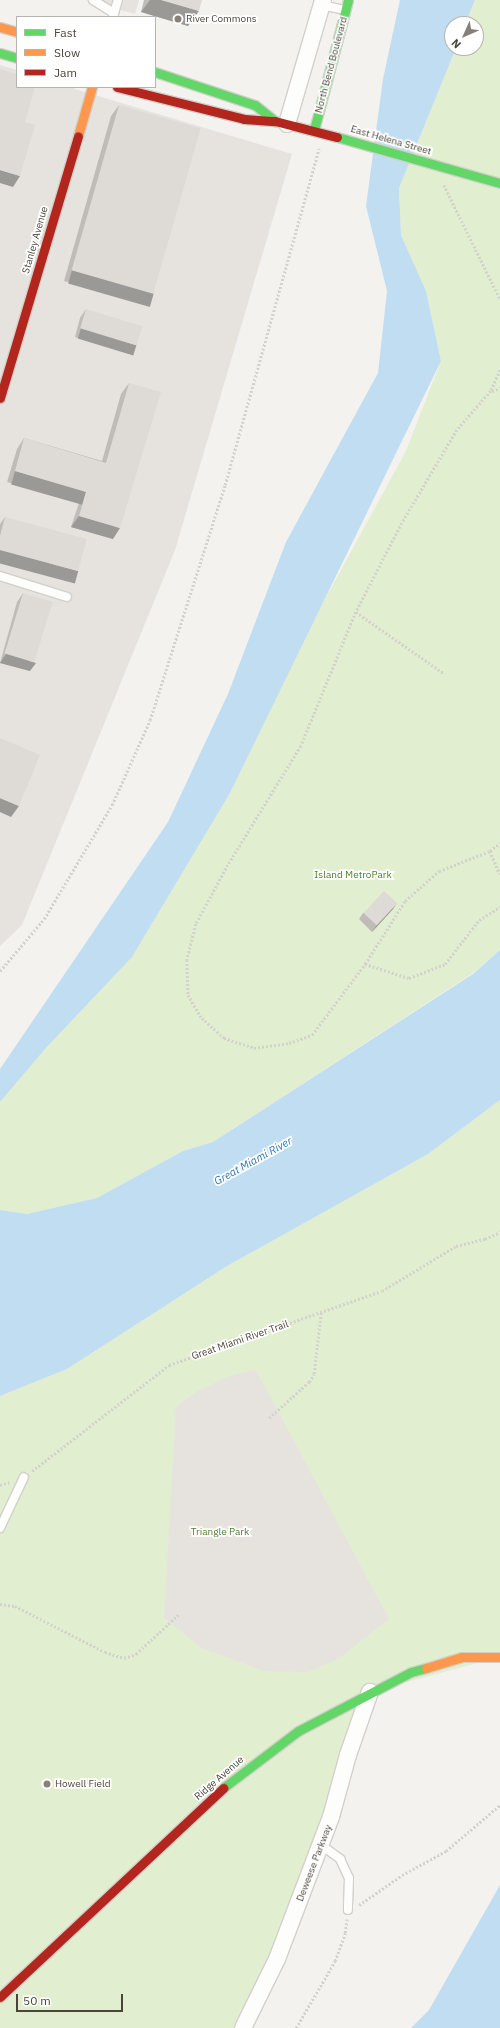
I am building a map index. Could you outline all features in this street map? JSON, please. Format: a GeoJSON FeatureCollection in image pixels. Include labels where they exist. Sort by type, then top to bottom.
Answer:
{"type":"FeatureCollection","features":[{"type":"Feature","properties":{"kind":"street","name":"North Bend Boulevard"},"geometry":{"type":"LineString","coordinates":[[314,130],[348,0]]}},
{"type":"Feature","properties":{"kind":"street"},"geometry":{"type":"LineString","coordinates":[[281,122],[322,2]]}},
{"type":"Feature","properties":{"kind":"street"},"geometry":{"type":"LineString","coordinates":[[0,27],[16,32]]}},
{"type":"Feature","properties":{"kind":"street"},"geometry":{"type":"LineString","coordinates":[[0,53],[16,58]]}},
{"type":"Feature","properties":{"kind":"street","name":"East Helena Street"},"geometry":{"type":"LineString","coordinates":[[156,72],[255,105],[281,122]]}},
{"type":"Feature","properties":{"kind":"street","name":"Stanley Avenue"},"geometry":{"type":"LineString","coordinates":[[0,398],[3,380],[92,88]]}},
{"type":"Feature","properties":{"kind":"street","name":"East Helena Street"},"geometry":{"type":"LineString","coordinates":[[121,88],[244,119],[281,122],[314,130],[500,183]]}},
{"type":"Feature","properties":{"kind":"street","name":"Ridge Avenue"},"geometry":{"type":"LineString","coordinates":[[0,1997],[246,1768],[298,1731],[370,1692],[436,1662],[482,1655],[500,1657]]}},
{"type":"Feature","properties":{"kind":"street","name":"Deweese Parkway"},"geometry":{"type":"LineString","coordinates":[[243,2028],[277,1959],[321,1845],[370,1692]]}},
{"type":"Feature","properties":{"kind":"lane"},"geometry":{"type":"LineString","coordinates":[[92,0],[114,15],[118,0]]}},
{"type":"Feature","properties":{"kind":"lane"},"geometry":{"type":"LineString","coordinates":[[322,2],[346,10]]}},
{"type":"Feature","properties":{"kind":"lane"},"geometry":{"type":"LineString","coordinates":[[0,576],[67,597]]}},
{"type":"Feature","properties":{"kind":"lane"},"geometry":{"type":"LineString","coordinates":[[0,1528],[24,1477]]}},
{"type":"Feature","properties":{"kind":"lane"},"geometry":{"type":"LineString","coordinates":[[321,1845],[340,1859],[349,1878],[348,1910]]}},
{"type":"Feature","properties":{"kind":"path"},"geometry":{"type":"LineString","coordinates":[[0,971],[48,912],[112,805],[150,720],[225,485],[328,134]]}},
{"type":"Feature","properties":{"kind":"path"},"geometry":{"type":"LineString","coordinates":[[436,164],[450,203],[500,299]]}},
{"type":"Feature","properties":{"kind":"path"},"geometry":{"type":"LineString","coordinates":[[500,370],[491,391],[457,430],[402,523],[356,612],[301,746],[228,865],[196,924],[187,960],[188,995],[202,1018],[224,1038],[254,1048],[289,1044],[312,1035],[365,964],[405,901],[439,870],[490,851],[500,843]]}},
{"type":"Feature","properties":{"kind":"path"},"geometry":{"type":"LineString","coordinates":[[491,391],[500,388]]}},
{"type":"Feature","properties":{"kind":"path"},"geometry":{"type":"LineString","coordinates":[[356,612],[445,674]]}},
{"type":"Feature","properties":{"kind":"path"},"geometry":{"type":"LineString","coordinates":[[490,851],[500,874]]}},
{"type":"Feature","properties":{"kind":"path"},"geometry":{"type":"LineString","coordinates":[[365,964],[408,978],[445,964],[479,920],[500,907]]}},
{"type":"Feature","properties":{"kind":"path","name":"Great Miami River Trail"},"geometry":{"type":"LineString","coordinates":[[0,1485],[24,1477],[169,1365],[382,1291],[456,1246],[485,1239],[500,1232]]}},
{"type":"Feature","properties":{"kind":"path"},"geometry":{"type":"LineString","coordinates":[[269,1418],[309,1382],[314,1374],[321,1312]]}},
{"type":"Feature","properties":{"kind":"path"},"geometry":{"type":"LineString","coordinates":[[0,1604],[15,1606],[105,1652],[124,1658],[136,1654],[179,1614]]}},
{"type":"Feature","properties":{"kind":"path"},"geometry":{"type":"LineString","coordinates":[[296,2028],[334,1962],[345,1933],[348,1910],[446,1851],[500,1805]]}},
{"type":"Feature","properties":{"kind":"shaded area"},"geometry":{"type":"Polygon","coordinates":[[[85,0],[139,0],[135,14],[85,0]]]}},
{"type":"Feature","properties":{"kind":"shaded area"},"geometry":{"type":"Polygon","coordinates":[[[0,65],[16,70],[16,88],[75,88],[46,191],[20,184],[35,134],[21,129],[0,85],[0,65]]]}},
{"type":"Feature","properties":{"kind":"shaded area"},"geometry":{"type":"Polygon","coordinates":[[[0,67],[16,86],[16,88],[71,88],[292,154],[175,550],[22,925],[0,946],[0,67]]]}},
{"type":"Feature","properties":{"kind":"shaded area"},"geometry":{"type":"Polygon","coordinates":[[[256,1370],[389,1619],[338,1659],[308,1672],[264,1671],[202,1648],[164,1618],[176,1407],[196,1392],[229,1376],[256,1370]]]}},
{"type":"Feature","properties":{"kind":"green space","name":"Island MetroPark"},"geometry":{"type":"Polygon","coordinates":[[[475,0],[500,0],[500,950],[473,973],[213,1142],[183,1151],[97,1198],[27,1214],[0,1210],[0,1102],[45,1049],[132,957],[230,793],[312,623],[406,451],[441,361],[426,291],[401,235],[399,188],[453,56],[484,56],[484,16],[468,16],[475,0]]]}},
{"type":"Feature","properties":{"kind":"green space","name":"Triangle Park"},"geometry":{"type":"Polygon","coordinates":[[[500,1100],[500,1657],[370,1692],[243,2028],[0,2028],[0,1396],[67,1369],[227,1266],[428,1154],[500,1100]]]}},
{"type":"Feature","properties":{"kind":"water"},"geometry":{"type":"Polygon","coordinates":[[[400,0],[475,0],[468,16],[444,16],[444,56],[453,56],[399,188],[401,235],[426,291],[441,361],[230,793],[132,957],[45,1049],[0,1102],[0,1069],[168,822],[228,694],[286,542],[378,373],[387,291],[366,206],[383,79],[400,0]]]}},
{"type":"Feature","properties":{"kind":"water","name":"Great Miami River"},"geometry":{"type":"Polygon","coordinates":[[[500,950],[500,1100],[428,1154],[227,1266],[67,1369],[0,1396],[0,1210],[27,1214],[97,1198],[183,1151],[213,1142],[473,974],[500,950]]]}},
{"type":"Feature","properties":{"kind":"water"},"geometry":{"type":"Polygon","coordinates":[[[500,1885],[500,2028],[411,2028],[429,2010],[500,1885]]]}},
{"type":"Feature","properties":{"kind":"building"},"geometry":{"type":"Polygon","coordinates":[[[161,0],[202,0],[199,11],[161,0]]]}},
{"type":"Feature","properties":{"kind":"building"},"geometry":{"type":"Polygon","coordinates":[[[0,69],[16,74],[16,88],[35,88],[25,122],[35,125],[20,176],[0,170],[0,69]]]}},
{"type":"Feature","properties":{"kind":"building"},"geometry":{"type":"Polygon","coordinates":[[[119,105],[201,128],[153,294],[72,270],[119,105]]]}},
{"type":"Feature","properties":{"kind":"building"},"geometry":{"type":"Polygon","coordinates":[[[86,309],[142,326],[137,345],[80,328],[86,309]]]}},
{"type":"Feature","properties":{"kind":"building"},"geometry":{"type":"Polygon","coordinates":[[[129,383],[161,392],[120,528],[79,516],[86,492],[15,471],[24,438],[106,463],[129,383]]]}},
{"type":"Feature","properties":{"kind":"building"},"geometry":{"type":"Polygon","coordinates":[[[5,517],[87,539],[78,571],[0,550],[0,536],[5,517]]]}},
{"type":"Feature","properties":{"kind":"building"},"geometry":{"type":"Polygon","coordinates":[[[23,593],[53,602],[34,662],[5,653],[23,593]]]}},
{"type":"Feature","properties":{"kind":"building"},"geometry":{"type":"Polygon","coordinates":[[[0,738],[40,755],[19,806],[0,798],[0,738]]]}},
{"type":"Feature","properties":{"kind":"building"},"geometry":{"type":"Polygon","coordinates":[[[384,891],[397,903],[377,925],[364,913],[384,891]]]}},
{"type":"Feature","properties":{"kind":"traffic: fast"},"geometry":{"type":"LineString","coordinates":[[314,130],[348,0]]}},
{"type":"Feature","properties":{"kind":"traffic: fast"},"geometry":{"type":"LineString","coordinates":[[0,53],[16,58]]}},
{"type":"Feature","properties":{"kind":"traffic: fast"},"geometry":{"type":"LineString","coordinates":[[156,72],[255,105],[275,121]]}},
{"type":"Feature","properties":{"kind":"traffic: fast"},"geometry":{"type":"LineString","coordinates":[[337,137],[500,183]]}},
{"type":"Feature","properties":{"kind":"traffic: fast"},"geometry":{"type":"LineString","coordinates":[[223,1788],[298,1731],[411,1672],[426,1668]]}},
{"type":"Feature","properties":{"kind":"traffic: slow"},"geometry":{"type":"LineString","coordinates":[[0,27],[16,32]]}},
{"type":"Feature","properties":{"kind":"traffic: slow"},"geometry":{"type":"LineString","coordinates":[[78,136],[92,88]]}},
{"type":"Feature","properties":{"kind":"traffic: slow"},"geometry":{"type":"LineString","coordinates":[[426,1668],[462,1657],[500,1657]]}},
{"type":"Feature","properties":{"kind":"traffic: jam"},"geometry":{"type":"LineString","coordinates":[[121,88],[244,119],[275,121],[337,137]]}},
{"type":"Feature","properties":{"kind":"traffic: jam"},"geometry":{"type":"LineString","coordinates":[[0,398],[78,136]]}},
{"type":"Feature","properties":{"kind":"traffic: jam"},"geometry":{"type":"LineString","coordinates":[[0,1997],[223,1788]]}},
{"type":"Feature","properties":{"kind":"place","name":"River Commons"},"geometry":{"type":"Point","coordinates":[178,19]}},
{"type":"Feature","properties":{"kind":"place","name":"Howell Field"},"geometry":{"type":"Point","coordinates":[47,1784]}}]}
